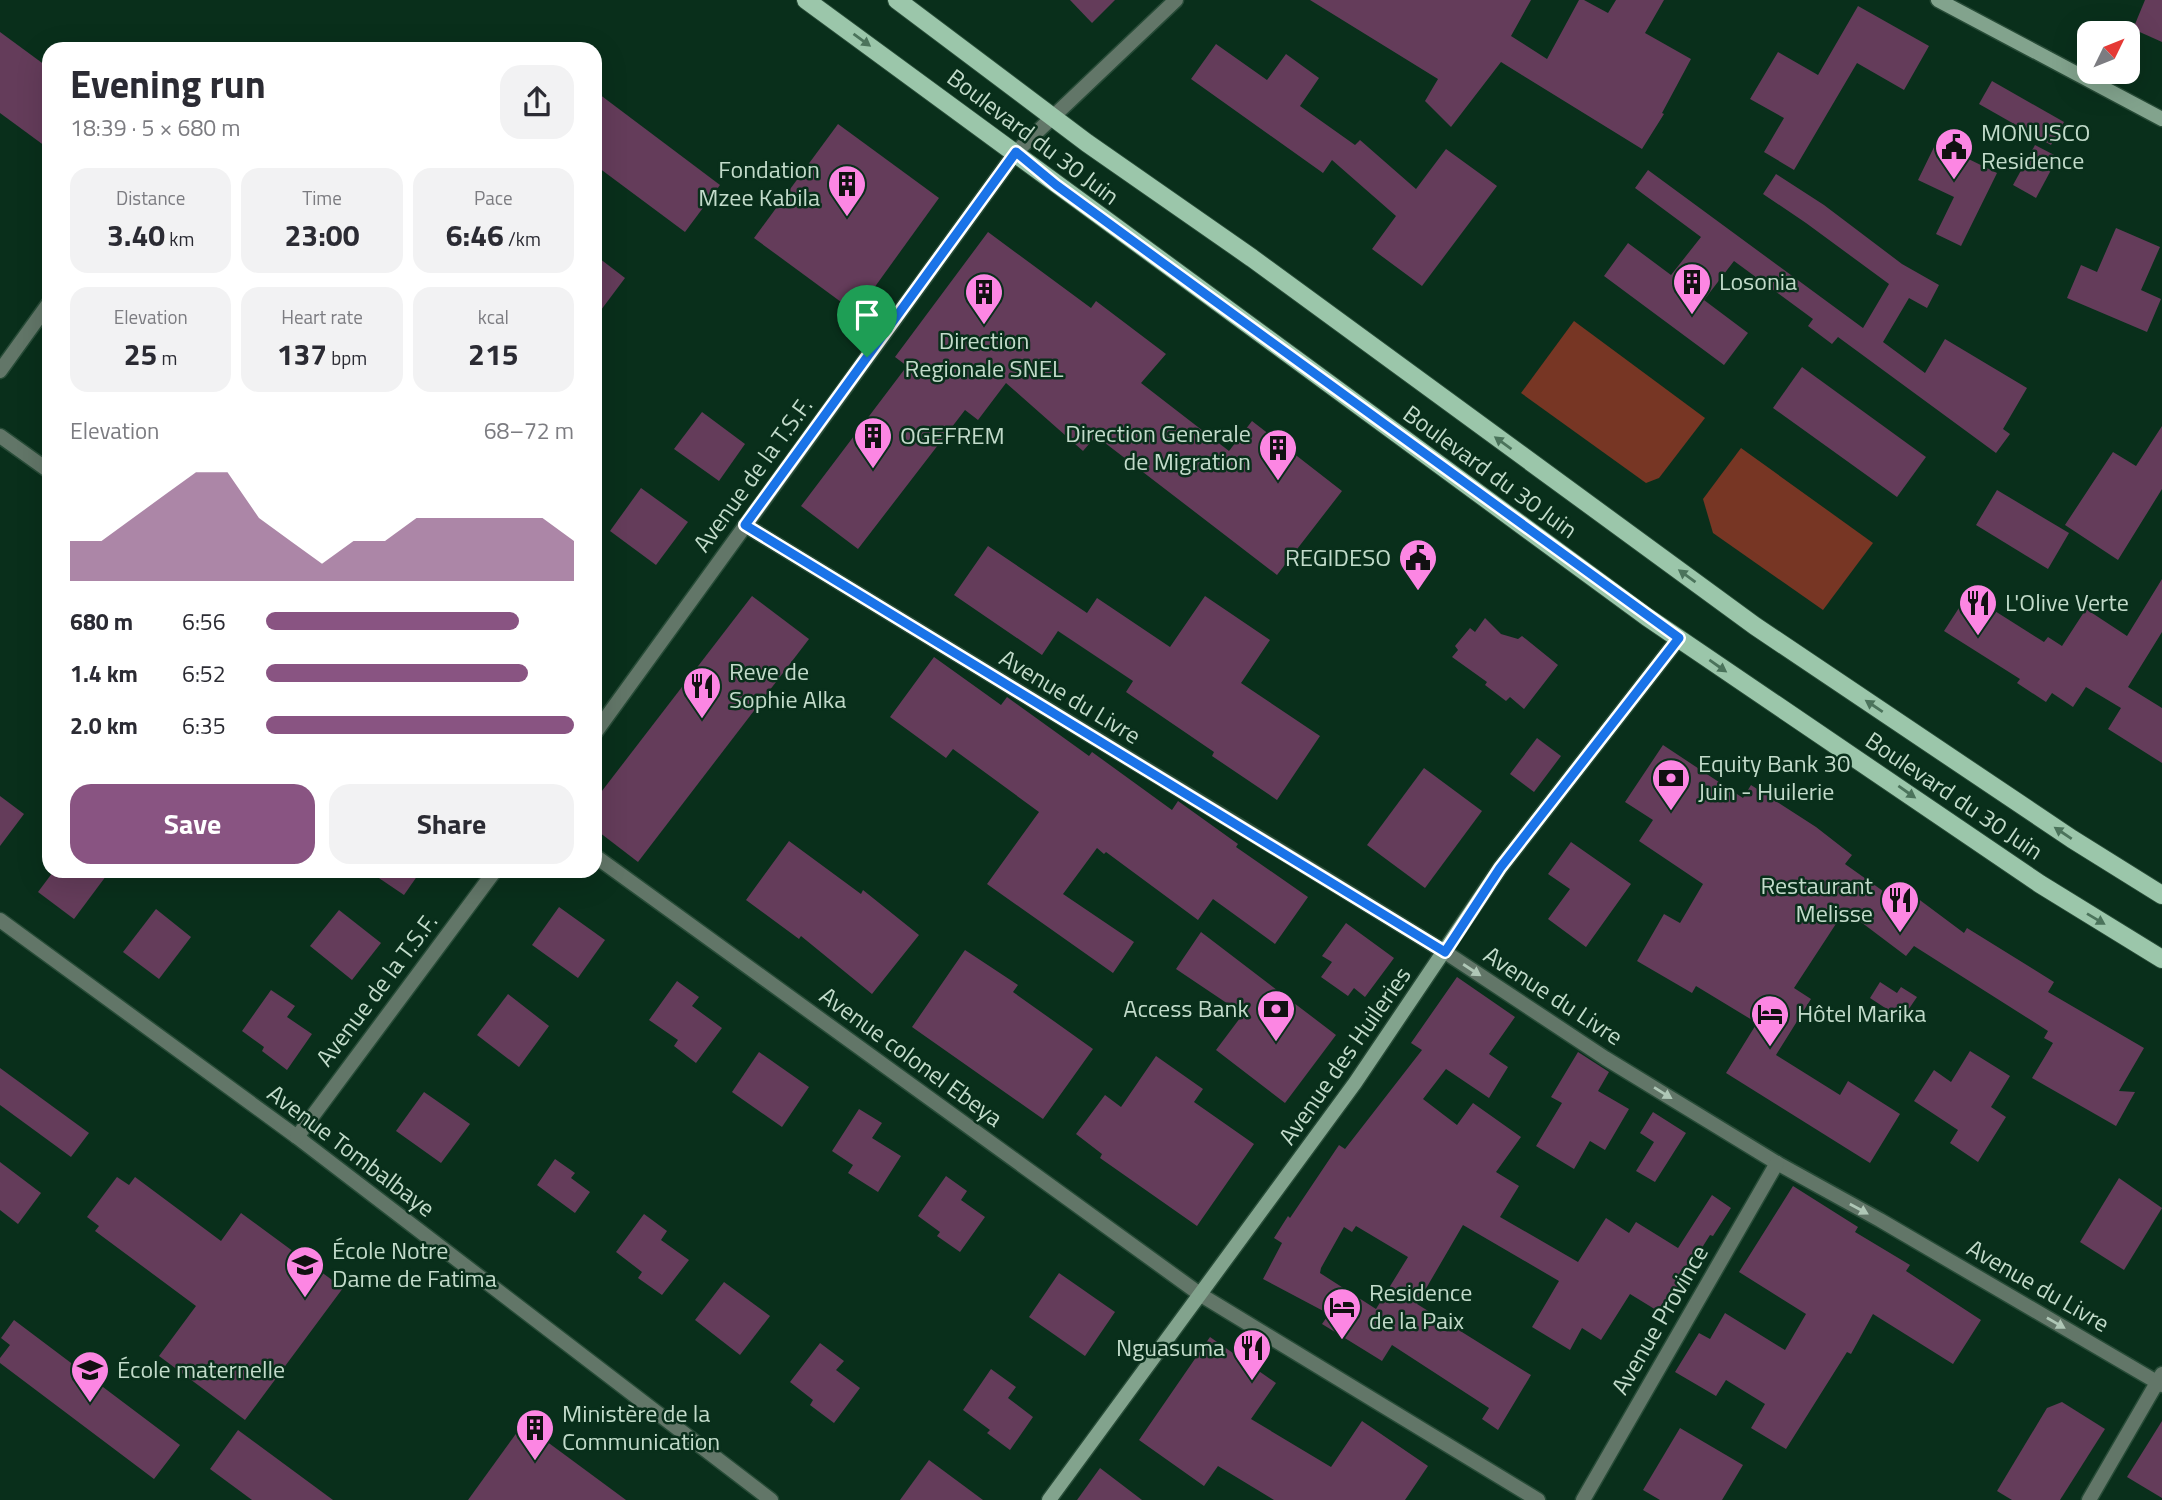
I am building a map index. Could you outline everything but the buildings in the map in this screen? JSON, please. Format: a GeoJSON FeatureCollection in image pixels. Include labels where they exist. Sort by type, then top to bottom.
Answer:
{"type":"FeatureCollection","features":[{"type":"Feature","properties":{"kind":"main road","name":"Boulevard du 30 Juin"},"geometry":{"type":"LineString","coordinates":[[806,0],[1679,638],[2040,884],[2162,959]]}},
{"type":"Feature","properties":{"kind":"main road","name":"Boulevard du 30 Juin"},"geometry":{"type":"LineString","coordinates":[[897,0],[1087,143],[1252,258],[1755,626],[2072,839],[2162,895]]}},
{"type":"Feature","properties":{"kind":"main road"},"geometry":{"type":"LineString","coordinates":[[1938,0],[2162,119]]}},
{"type":"Feature","properties":{"kind":"main road","name":"Avenue des Huileries"},"geometry":{"type":"LineString","coordinates":[[1049,1500],[1355,1083],[1500,868],[1679,638]]}},
{"type":"Feature","properties":{"kind":"street","name":"Avenue de la T.S.F."},"geometry":{"type":"LineString","coordinates":[[602,723],[1016,152],[1176,0]]}},
{"type":"Feature","properties":{"kind":"street"},"geometry":{"type":"LineString","coordinates":[[0,371],[42,313]]}},
{"type":"Feature","properties":{"kind":"street"},"geometry":{"type":"LineString","coordinates":[[0,436],[42,466]]}},
{"type":"Feature","properties":{"kind":"street","name":"Avenue du Livre"},"geometry":{"type":"LineString","coordinates":[[745,525],[1445,952],[1605,1058],[1777,1163],[2160,1380]]}},
{"type":"Feature","properties":{"kind":"street","name":"Avenue colonel Ebeya"},"geometry":{"type":"LineString","coordinates":[[602,861],[1201,1295]]}},
{"type":"Feature","properties":{"kind":"street","name":"Avenue de la T.S.F."},"geometry":{"type":"LineString","coordinates":[[298,1136],[490,878]]}},
{"type":"Feature","properties":{"kind":"street","name":"Avenue Tombalbaye"},"geometry":{"type":"LineString","coordinates":[[0,920],[298,1136],[771,1500]]}},
{"type":"Feature","properties":{"kind":"street","name":"Avenue Province"},"geometry":{"type":"LineString","coordinates":[[1583,1500],[1777,1163]]}},
{"type":"Feature","properties":{"kind":"street"},"geometry":{"type":"LineString","coordinates":[[1201,1295],[1538,1500]]}},
{"type":"Feature","properties":{"kind":"street"},"geometry":{"type":"LineString","coordinates":[[2090,1500],[2160,1380]]}},
{"type":"Feature","properties":{"kind":"shaded area"},"geometry":{"type":"Polygon","coordinates":[[[1574,321],[1705,418],[1659,478],[1646,483],[1521,393],[1574,321]]]}},
{"type":"Feature","properties":{"kind":"shaded area"},"geometry":{"type":"Polygon","coordinates":[[[1741,448],[1873,543],[1823,610],[1713,533],[1703,499],[1741,448]]]}},
{"type":"Feature","properties":{"kind":"place","name":"MONUSCO Residence"},"geometry":{"type":"Point","coordinates":[1954,181]}},
{"type":"Feature","properties":{"kind":"place","name":"Fondation Mzee Kabila"},"geometry":{"type":"Point","coordinates":[847,218]}},
{"type":"Feature","properties":{"kind":"place","name":"Losonia"},"geometry":{"type":"Point","coordinates":[1692,316]}},
{"type":"Feature","properties":{"kind":"place","name":"Direction Regionale SNEL"},"geometry":{"type":"Point","coordinates":[984,326]}},
{"type":"Feature","properties":{"kind":"place","name":"OGEFREM"},"geometry":{"type":"Point","coordinates":[873,470]}},
{"type":"Feature","properties":{"kind":"place","name":"Direction Generale de Migration"},"geometry":{"type":"Point","coordinates":[1278,482]}},
{"type":"Feature","properties":{"kind":"place","name":"REGIDESO"},"geometry":{"type":"Point","coordinates":[1418,592]}},
{"type":"Feature","properties":{"kind":"place","name":"L'Olive Verte"},"geometry":{"type":"Point","coordinates":[1978,637]}},
{"type":"Feature","properties":{"kind":"place","name":"Reve de Sophie Alka"},"geometry":{"type":"Point","coordinates":[702,720]}},
{"type":"Feature","properties":{"kind":"place","name":"Equity Bank 30 Juin - Huilerie"},"geometry":{"type":"Point","coordinates":[1671,812]}},
{"type":"Feature","properties":{"kind":"place","name":"Restaurant Melisse"},"geometry":{"type":"Point","coordinates":[1900,934]}},
{"type":"Feature","properties":{"kind":"place","name":"Access Bank"},"geometry":{"type":"Point","coordinates":[1276,1043]}},
{"type":"Feature","properties":{"kind":"place","name":"Hôtel Marika"},"geometry":{"type":"Point","coordinates":[1770,1048]}},
{"type":"Feature","properties":{"kind":"place","name":"École Notre Dame de Fatima"},"geometry":{"type":"Point","coordinates":[305,1299]}},
{"type":"Feature","properties":{"kind":"place","name":"Residence de la Paix"},"geometry":{"type":"Point","coordinates":[1342,1341]}},
{"type":"Feature","properties":{"kind":"place","name":"Nguasuma"},"geometry":{"type":"Point","coordinates":[1252,1382]}},
{"type":"Feature","properties":{"kind":"place","name":"École maternelle"},"geometry":{"type":"Point","coordinates":[90,1404]}},
{"type":"Feature","properties":{"kind":"place","name":"Ministère de la Communication"},"geometry":{"type":"Point","coordinates":[535,1462]}},
{"type":"Feature","properties":{"kind":"route"},"geometry":{"type":"LineString","coordinates":[[1016,152],[1056,185],[1679,638],[1500,868],[1445,952],[745,525],[867,357],[1016,152]]}}]}
